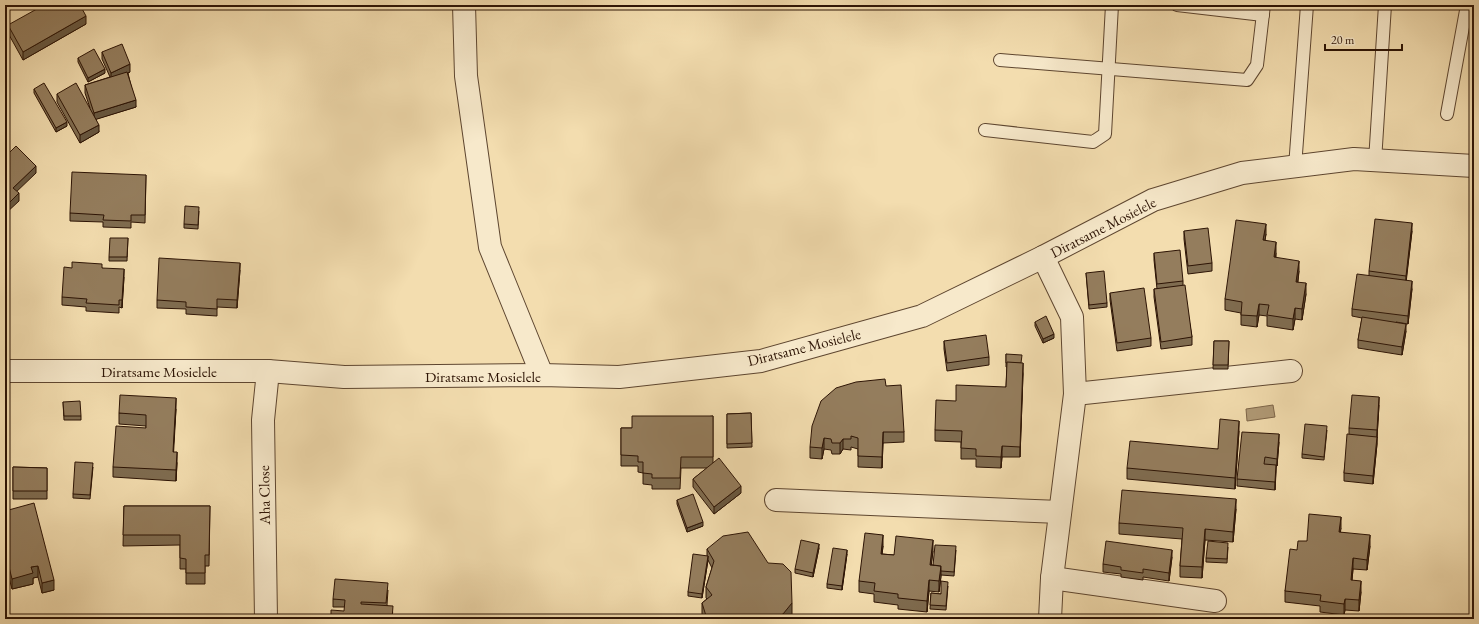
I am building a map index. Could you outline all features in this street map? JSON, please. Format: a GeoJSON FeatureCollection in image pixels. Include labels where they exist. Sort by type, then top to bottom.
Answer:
{"type":"FeatureCollection","features":[{"type":"Feature","properties":{"kind":"street"},"geometry":{"type":"LineString","coordinates":[[464,5],[466,76],[490,247],[542,375]]}},
{"type":"Feature","properties":{"kind":"street","name":"Diratsame Mosielele"},"geometry":{"type":"LineString","coordinates":[[5,371],[268,372],[344,377],[542,375],[619,377],[761,361],[922,316],[1043,257],[1153,200],[1242,173],[1354,159],[1474,166]]}},
{"type":"Feature","properties":{"kind":"street"},"geometry":{"type":"LineString","coordinates":[[1043,257],[1072,317],[1075,394],[1052,578],[1050,619]]}},
{"type":"Feature","properties":{"kind":"street"},"geometry":{"type":"LineString","coordinates":[[1075,394],[1291,371]]}},
{"type":"Feature","properties":{"kind":"street","name":"Aha Close"},"geometry":{"type":"LineString","coordinates":[[266,619],[263,420],[268,372]]}},
{"type":"Feature","properties":{"kind":"street"},"geometry":{"type":"LineString","coordinates":[[776,500],[1060,512]]}},
{"type":"Feature","properties":{"kind":"street"},"geometry":{"type":"LineString","coordinates":[[1052,578],[1215,601]]}},
{"type":"Feature","properties":{"kind":"lane"},"geometry":{"type":"LineString","coordinates":[[985,130],[1093,142],[1105,134],[1112,5]]}},
{"type":"Feature","properties":{"kind":"lane"},"geometry":{"type":"LineString","coordinates":[[1000,60],[1247,80],[1257,65],[1264,10],[1177,5]]}},
{"type":"Feature","properties":{"kind":"lane"},"geometry":{"type":"LineString","coordinates":[[1294,166],[1307,5]]}},
{"type":"Feature","properties":{"kind":"lane"},"geometry":{"type":"LineString","coordinates":[[1375,160],[1385,5]]}},
{"type":"Feature","properties":{"kind":"lane"},"geometry":{"type":"LineString","coordinates":[[1447,114],[1467,5]]}},
{"type":"Feature","properties":{"kind":"shaded area"},"geometry":{"type":"Polygon","coordinates":[[[1273,405],[1275,417],[1247,421],[1246,409],[1273,405]]]}},
{"type":"Feature","properties":{"kind":"building"},"geometry":{"type":"Polygon","coordinates":[[[44,5],[80,5],[86,16],[23,52],[8,25],[44,5]]]}},
{"type":"Feature","properties":{"kind":"building"},"geometry":{"type":"Polygon","coordinates":[[[122,44],[130,64],[111,73],[102,52],[122,44]]]}},
{"type":"Feature","properties":{"kind":"building"},"geometry":{"type":"Polygon","coordinates":[[[94,49],[105,69],[88,78],[78,58],[94,49]]]}},
{"type":"Feature","properties":{"kind":"building"},"geometry":{"type":"Polygon","coordinates":[[[127,72],[136,100],[94,113],[85,85],[127,72]]]}},
{"type":"Feature","properties":{"kind":"building"},"geometry":{"type":"Polygon","coordinates":[[[1474,82],[1474,112],[1471,112],[1474,82]]]}},
{"type":"Feature","properties":{"kind":"building"},"geometry":{"type":"Polygon","coordinates":[[[44,83],[67,122],[56,128],[34,89],[44,83]]]}},
{"type":"Feature","properties":{"kind":"building"},"geometry":{"type":"Polygon","coordinates":[[[76,83],[99,125],[80,135],[57,94],[76,83]]]}},
{"type":"Feature","properties":{"kind":"building"},"geometry":{"type":"Polygon","coordinates":[[[16,146],[36,166],[13,188],[19,193],[5,207],[5,157],[16,146]]]}},
{"type":"Feature","properties":{"kind":"building"},"geometry":{"type":"Polygon","coordinates":[[[72,172],[146,175],[145,215],[131,215],[131,221],[103,220],[104,215],[70,213],[72,172]]]}},
{"type":"Feature","properties":{"kind":"building"},"geometry":{"type":"Polygon","coordinates":[[[185,206],[199,207],[198,225],[184,224],[185,206]]]}},
{"type":"Feature","properties":{"kind":"building"},"geometry":{"type":"Polygon","coordinates":[[[1375,219],[1412,223],[1406,276],[1369,271],[1375,219]]]}},
{"type":"Feature","properties":{"kind":"building"},"geometry":{"type":"Polygon","coordinates":[[[1236,220],[1266,224],[1263,240],[1276,242],[1274,257],[1299,261],[1296,282],[1306,283],[1302,309],[1295,308],[1293,319],[1267,315],[1269,305],[1259,304],[1257,316],[1241,315],[1242,302],[1225,299],[1236,220]]]}},
{"type":"Feature","properties":{"kind":"building"},"geometry":{"type":"Polygon","coordinates":[[[1208,228],[1212,263],[1188,266],[1184,231],[1208,228]]]}},
{"type":"Feature","properties":{"kind":"building"},"geometry":{"type":"Polygon","coordinates":[[[110,238],[128,238],[127,257],[109,257],[110,238]]]}},
{"type":"Feature","properties":{"kind":"building"},"geometry":{"type":"Polygon","coordinates":[[[1180,250],[1183,281],[1157,284],[1154,253],[1180,250]]]}},
{"type":"Feature","properties":{"kind":"building"},"geometry":{"type":"Polygon","coordinates":[[[159,258],[240,263],[237,300],[217,299],[217,309],[186,307],[186,302],[157,300],[159,258]]]}},
{"type":"Feature","properties":{"kind":"building"},"geometry":{"type":"Polygon","coordinates":[[[72,262],[102,264],[102,268],[124,269],[122,300],[119,300],[119,305],[86,303],[87,299],[62,297],[64,267],[72,268],[72,262]]]}},
{"type":"Feature","properties":{"kind":"building"},"geometry":{"type":"Polygon","coordinates":[[[1104,271],[1107,303],[1089,305],[1086,273],[1104,271]]]}},
{"type":"Feature","properties":{"kind":"building"},"geometry":{"type":"Polygon","coordinates":[[[1357,274],[1412,281],[1408,316],[1352,309],[1357,274]]]}},
{"type":"Feature","properties":{"kind":"building"},"geometry":{"type":"Polygon","coordinates":[[[1185,285],[1192,337],[1161,342],[1154,289],[1185,285]]]}},
{"type":"Feature","properties":{"kind":"building"},"geometry":{"type":"Polygon","coordinates":[[[1144,288],[1151,338],[1117,343],[1110,293],[1144,288]]]}},
{"type":"Feature","properties":{"kind":"building"},"geometry":{"type":"Polygon","coordinates":[[[1046,316],[1054,334],[1043,339],[1035,322],[1046,316]]]}},
{"type":"Feature","properties":{"kind":"building"},"geometry":{"type":"Polygon","coordinates":[[[1362,317],[1406,324],[1402,347],[1358,340],[1362,317]]]}},
{"type":"Feature","properties":{"kind":"building"},"geometry":{"type":"Polygon","coordinates":[[[986,335],[989,357],[947,363],[944,341],[986,335]]]}},
{"type":"Feature","properties":{"kind":"building"},"geometry":{"type":"Polygon","coordinates":[[[1214,341],[1229,341],[1228,365],[1213,365],[1214,341]]]}},
{"type":"Feature","properties":{"kind":"building"},"geometry":{"type":"Polygon","coordinates":[[[1006,354],[1022,355],[1021,363],[1006,363],[1006,354]]]}},
{"type":"Feature","properties":{"kind":"building"},"geometry":{"type":"Polygon","coordinates":[[[1007,362],[1023,363],[1020,447],[1002,446],[1001,457],[976,456],[976,449],[961,448],[962,431],[935,430],[936,400],[956,401],[956,385],[1006,387],[1007,362]]]}},
{"type":"Feature","properties":{"kind":"building"},"geometry":{"type":"Polygon","coordinates":[[[885,379],[886,386],[901,385],[904,432],[883,432],[882,457],[858,456],[858,438],[851,436],[851,439],[843,439],[840,443],[832,443],[831,439],[824,438],[822,448],[810,447],[812,426],[821,401],[836,388],[856,382],[885,379]]]}},
{"type":"Feature","properties":{"kind":"building"},"geometry":{"type":"Polygon","coordinates":[[[120,395],[176,398],[173,452],[177,452],[176,470],[113,467],[116,426],[146,428],[146,415],[119,413],[120,395]]]}},
{"type":"Feature","properties":{"kind":"building"},"geometry":{"type":"Polygon","coordinates":[[[1352,395],[1379,397],[1377,430],[1349,428],[1352,395]]]}},
{"type":"Feature","properties":{"kind":"building"},"geometry":{"type":"Polygon","coordinates":[[[80,401],[81,416],[64,416],[63,402],[80,401]]]}},
{"type":"Feature","properties":{"kind":"building"},"geometry":{"type":"Polygon","coordinates":[[[751,413],[752,443],[727,444],[727,414],[751,413]]]}},
{"type":"Feature","properties":{"kind":"building"},"geometry":{"type":"Polygon","coordinates":[[[632,416],[713,416],[713,457],[681,457],[680,478],[652,478],[652,474],[643,473],[643,462],[638,462],[638,456],[621,455],[621,428],[632,428],[632,416]]]}},
{"type":"Feature","properties":{"kind":"building"},"geometry":{"type":"Polygon","coordinates":[[[1220,419],[1239,421],[1235,478],[1127,468],[1130,441],[1218,449],[1220,419]]]}},
{"type":"Feature","properties":{"kind":"building"},"geometry":{"type":"Polygon","coordinates":[[[1305,424],[1327,426],[1324,457],[1302,454],[1305,424]]]}},
{"type":"Feature","properties":{"kind":"building"},"geometry":{"type":"Polygon","coordinates":[[[1242,432],[1279,434],[1277,459],[1265,457],[1264,464],[1276,465],[1275,482],[1237,479],[1242,432]]]}},
{"type":"Feature","properties":{"kind":"building"},"geometry":{"type":"Polygon","coordinates":[[[1347,434],[1377,437],[1373,476],[1344,473],[1347,434]]]}},
{"type":"Feature","properties":{"kind":"building"},"geometry":{"type":"Polygon","coordinates":[[[719,458],[741,486],[714,507],[693,479],[719,458]]]}},
{"type":"Feature","properties":{"kind":"building"},"geometry":{"type":"Polygon","coordinates":[[[75,462],[93,463],[90,495],[73,494],[75,462]]]}},
{"type":"Feature","properties":{"kind":"building"},"geometry":{"type":"Polygon","coordinates":[[[13,467],[47,468],[47,491],[13,491],[13,467]]]}},
{"type":"Feature","properties":{"kind":"building"},"geometry":{"type":"Polygon","coordinates":[[[1122,490],[1236,499],[1233,532],[1205,529],[1202,567],[1180,566],[1183,528],[1119,523],[1122,490]]]}},
{"type":"Feature","properties":{"kind":"building"},"geometry":{"type":"Polygon","coordinates":[[[693,494],[703,522],[687,528],[677,500],[693,494]]]}},
{"type":"Feature","properties":{"kind":"building"},"geometry":{"type":"Polygon","coordinates":[[[34,503],[54,580],[42,583],[38,566],[31,567],[33,573],[12,579],[8,563],[5,564],[5,511],[34,503]]]}},
{"type":"Feature","properties":{"kind":"building"},"geometry":{"type":"Polygon","coordinates":[[[124,506],[210,506],[209,555],[205,555],[205,573],[186,573],[186,559],[180,558],[180,535],[123,535],[124,506]]]}},
{"type":"Feature","properties":{"kind":"building"},"geometry":{"type":"Polygon","coordinates":[[[1309,514],[1341,517],[1339,532],[1370,535],[1367,560],[1353,558],[1351,580],[1361,581],[1359,600],[1345,599],[1344,604],[1320,601],[1321,595],[1285,591],[1290,549],[1297,550],[1298,541],[1307,541],[1309,514]]]}},
{"type":"Feature","properties":{"kind":"building"},"geometry":{"type":"Polygon","coordinates":[[[748,532],[768,563],[783,564],[791,572],[792,603],[783,614],[773,619],[707,619],[702,603],[712,595],[706,587],[714,561],[707,549],[723,536],[748,532]]]}},
{"type":"Feature","properties":{"kind":"building"},"geometry":{"type":"Polygon","coordinates":[[[865,533],[883,535],[881,554],[894,555],[896,536],[933,540],[930,565],[941,566],[939,581],[929,580],[927,601],[898,598],[898,594],[874,591],[875,583],[859,581],[865,533]]]}},
{"type":"Feature","properties":{"kind":"building"},"geometry":{"type":"Polygon","coordinates":[[[801,540],[819,544],[813,573],[795,569],[801,540]]]}},
{"type":"Feature","properties":{"kind":"building"},"geometry":{"type":"Polygon","coordinates":[[[1106,541],[1172,550],[1169,573],[1143,569],[1143,573],[1121,570],[1121,567],[1103,564],[1106,541]]]}},
{"type":"Feature","properties":{"kind":"building"},"geometry":{"type":"Polygon","coordinates":[[[1208,541],[1228,543],[1227,559],[1206,558],[1208,541]]]}},
{"type":"Feature","properties":{"kind":"building"},"geometry":{"type":"Polygon","coordinates":[[[935,545],[956,546],[954,572],[941,571],[941,566],[933,565],[935,545]]]}},
{"type":"Feature","properties":{"kind":"building"},"geometry":{"type":"Polygon","coordinates":[[[833,548],[847,550],[842,586],[827,584],[833,548]]]}},
{"type":"Feature","properties":{"kind":"building"},"geometry":{"type":"Polygon","coordinates":[[[693,554],[708,556],[702,594],[688,592],[693,554]]]}},
{"type":"Feature","properties":{"kind":"building"},"geometry":{"type":"Polygon","coordinates":[[[335,579],[388,583],[386,603],[361,602],[361,604],[393,606],[392,619],[331,619],[331,610],[344,611],[345,600],[333,599],[335,579]]]}},
{"type":"Feature","properties":{"kind":"building"},"geometry":{"type":"Polygon","coordinates":[[[941,581],[948,582],[946,606],[930,605],[931,593],[941,594],[941,581]]]}}]}
